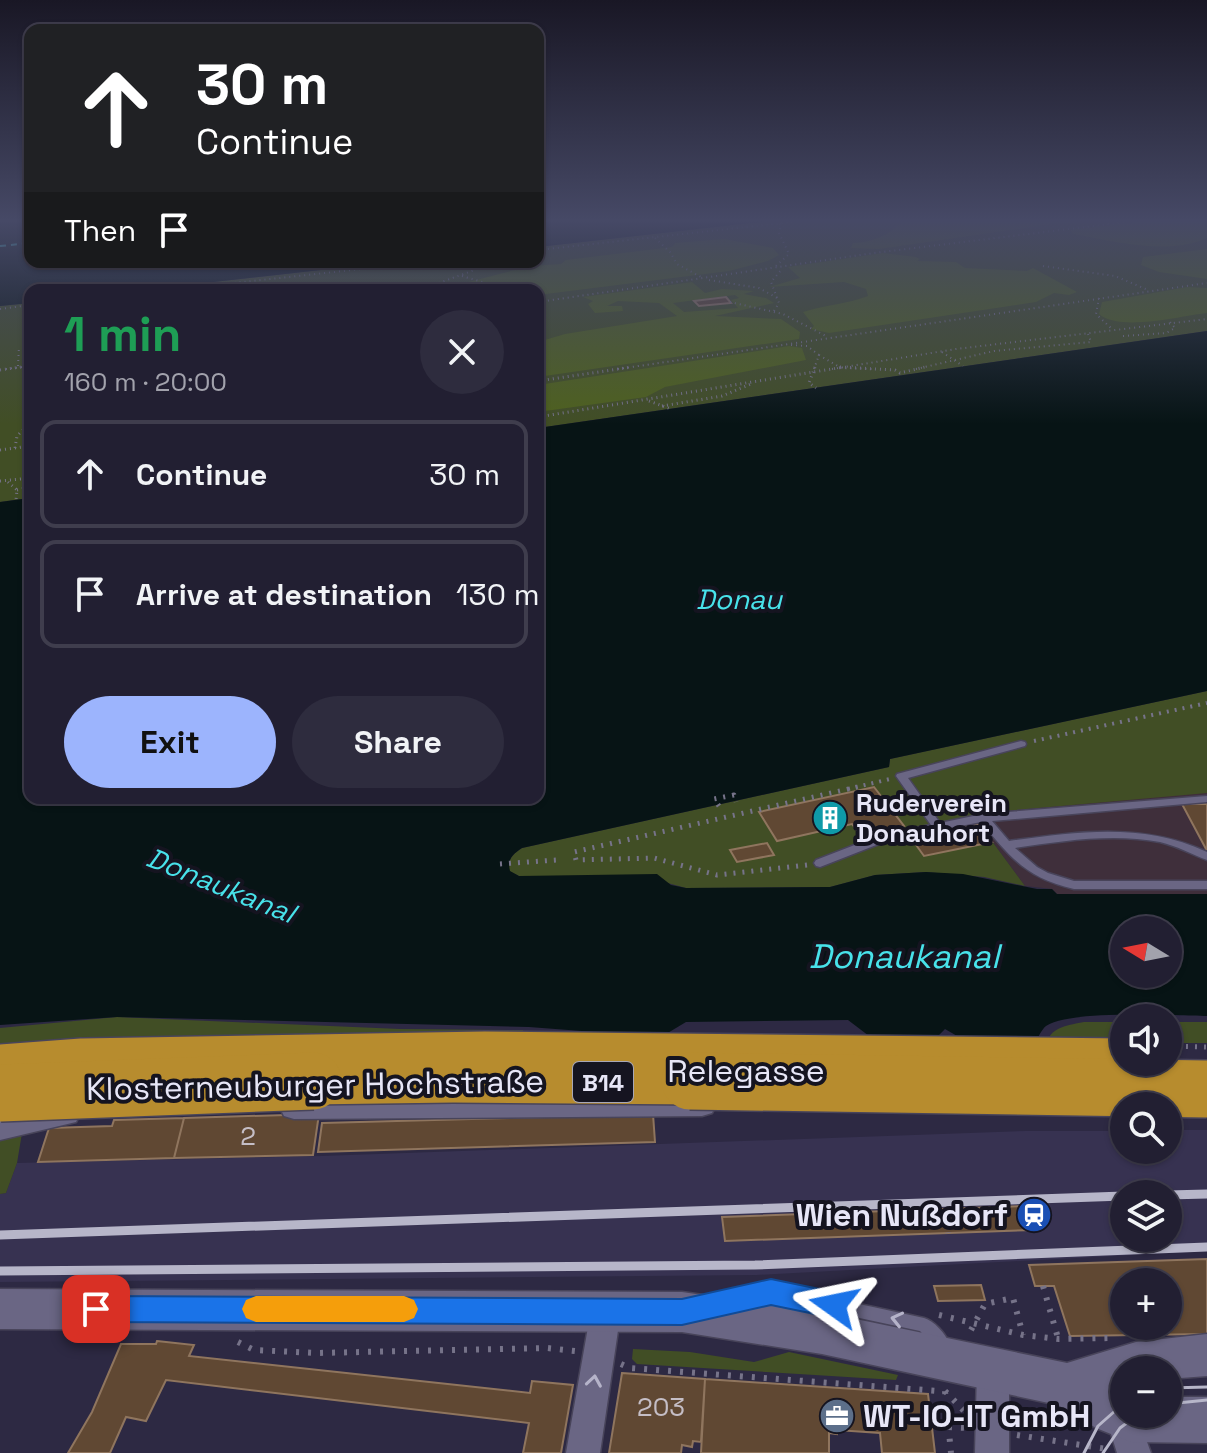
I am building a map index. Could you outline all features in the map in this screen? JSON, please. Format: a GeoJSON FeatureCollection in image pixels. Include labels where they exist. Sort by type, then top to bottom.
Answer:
{"type":"FeatureCollection","features":[{"type":"Feature","properties":{"kind":"highway","name":"Klosterneuburger Hochstraße"},"geometry":{"type":"LineString","coordinates":[[0,1067],[82,1061],[470,1054],[1110,1061]]}},
{"type":"Feature","properties":{"kind":"highway","name":"Klosterneuburger Hochstraße"},"geometry":{"type":"LineString","coordinates":[[0,1093],[166,1085],[373,1081],[872,1083],[1207,1089]]}},
{"type":"Feature","properties":{"kind":"main road"},"geometry":{"type":"LineString","coordinates":[[0,1309],[682,1312],[822,1333],[965,1361],[1086,1377],[1154,1357],[1207,1355]]}},
{"type":"Feature","properties":{"kind":"main road"},"geometry":{"type":"LineString","coordinates":[[1086,1377],[1125,1440],[1178,1422],[1207,1420]]}},
{"type":"Feature","properties":{"kind":"street","name":"Relegasse"},"geometry":{"type":"LineString","coordinates":[[0,1129],[82,1110],[841,1104],[1207,1105]]}},
{"type":"Feature","properties":{"kind":"street"},"geometry":{"type":"LineString","coordinates":[[583,1453],[606,1310]]}},
{"type":"Feature","properties":{"kind":"street"},"geometry":{"type":"LineString","coordinates":[[965,1361],[988,1436]]}},
{"type":"Feature","properties":{"kind":"lane"},"geometry":{"type":"LineString","coordinates":[[938,827],[901,776],[1021,744]]}},
{"type":"Feature","properties":{"kind":"lane"},"geometry":{"type":"LineString","coordinates":[[820,863],[887,837],[983,818],[1207,799]]}},
{"type":"Feature","properties":{"kind":"lane"},"geometry":{"type":"LineString","coordinates":[[983,818],[1033,873],[1058,882],[1074,885],[1207,885]]}},
{"type":"Feature","properties":{"kind":"lane"},"geometry":{"type":"LineString","coordinates":[[1006,845],[1063,835],[1123,836],[1168,840],[1189,846],[1207,856]]}},
{"type":"Feature","properties":{"kind":"path"},"geometry":{"type":"LineString","coordinates":[[544,301],[629,289]]}},
{"type":"Feature","properties":{"kind":"path"},"geometry":{"type":"LineString","coordinates":[[755,289],[779,299]]}},
{"type":"Feature","properties":{"kind":"path"},"geometry":{"type":"LineString","coordinates":[[774,289],[779,299],[774,311]]}},
{"type":"Feature","properties":{"kind":"path"},"geometry":{"type":"LineString","coordinates":[[1145,289],[1150,291]]}},
{"type":"Feature","properties":{"kind":"path"},"geometry":{"type":"LineString","coordinates":[[544,380],[1166,289]]}},
{"type":"Feature","properties":{"kind":"path"},"geometry":{"type":"LineString","coordinates":[[1099,298],[1095,313],[1112,329]]}},
{"type":"Feature","properties":{"kind":"path"},"geometry":{"type":"LineString","coordinates":[[730,302],[774,311],[828,337]]}},
{"type":"Feature","properties":{"kind":"path"},"geometry":{"type":"LineString","coordinates":[[0,309],[24,306]]}},
{"type":"Feature","properties":{"kind":"path"},"geometry":{"type":"LineString","coordinates":[[544,416],[940,351],[1207,319]]}},
{"type":"Feature","properties":{"kind":"path"},"geometry":{"type":"LineString","coordinates":[[1118,328],[1126,336],[1166,333],[1175,328],[1170,322]]}},
{"type":"Feature","properties":{"kind":"path"},"geometry":{"type":"LineString","coordinates":[[885,360],[900,373],[952,363],[953,359],[1091,342],[1087,331]]}},
{"type":"Feature","properties":{"kind":"path"},"geometry":{"type":"LineString","coordinates":[[813,348],[814,343],[828,337]]}},
{"type":"Feature","properties":{"kind":"path"},"geometry":{"type":"LineString","coordinates":[[1010,342],[1030,355]]}},
{"type":"Feature","properties":{"kind":"path"},"geometry":{"type":"LineString","coordinates":[[18,366],[19,346]]}},
{"type":"Feature","properties":{"kind":"path"},"geometry":{"type":"LineString","coordinates":[[774,346],[813,348],[841,368],[895,370]]}},
{"type":"Feature","properties":{"kind":"path"},"geometry":{"type":"LineString","coordinates":[[940,351],[963,366]]}},
{"type":"Feature","properties":{"kind":"path"},"geometry":{"type":"LineString","coordinates":[[816,388],[809,383],[819,355]]}},
{"type":"Feature","properties":{"kind":"path"},"geometry":{"type":"LineString","coordinates":[[0,370],[24,366]]}},
{"type":"Feature","properties":{"kind":"path"},"geometry":{"type":"LineString","coordinates":[[806,375],[814,367]]}},
{"type":"Feature","properties":{"kind":"path"},"geometry":{"type":"LineString","coordinates":[[662,406],[711,396],[732,396],[753,383]]}},
{"type":"Feature","properties":{"kind":"path"},"geometry":{"type":"LineString","coordinates":[[732,396],[736,400]]}},
{"type":"Feature","properties":{"kind":"path"},"geometry":{"type":"LineString","coordinates":[[646,400],[671,409]]}},
{"type":"Feature","properties":{"kind":"path"},"geometry":{"type":"LineString","coordinates":[[15,448],[17,436],[24,429]]}},
{"type":"Feature","properties":{"kind":"path"},"geometry":{"type":"LineString","coordinates":[[0,450],[24,447]]}},
{"type":"Feature","properties":{"kind":"path"},"geometry":{"type":"LineString","coordinates":[[0,482],[21,479]]}},
{"type":"Feature","properties":{"kind":"path"},"geometry":{"type":"LineString","coordinates":[[0,482],[24,479]]}},
{"type":"Feature","properties":{"kind":"path"},"geometry":{"type":"LineString","coordinates":[[8,482],[17,490]]}},
{"type":"Feature","properties":{"kind":"path"},"geometry":{"type":"LineString","coordinates":[[17,490],[24,488]]}},
{"type":"Feature","properties":{"kind":"path"},"geometry":{"type":"LineString","coordinates":[[16,500],[17,490]]}},
{"type":"Feature","properties":{"kind":"path"},"geometry":{"type":"LineString","coordinates":[[1021,744],[1207,703]]}},
{"type":"Feature","properties":{"kind":"path"},"geometry":{"type":"LineString","coordinates":[[820,863],[717,875],[662,859],[576,860],[574,852],[901,776]]}},
{"type":"Feature","properties":{"kind":"path"},"geometry":{"type":"LineString","coordinates":[[719,806],[714,799],[734,795],[736,802]]}},
{"type":"Feature","properties":{"kind":"path"},"geometry":{"type":"LineString","coordinates":[[500,864],[556,860]]}},
{"type":"Feature","properties":{"kind":"path"},"geometry":{"type":"LineString","coordinates":[[1182,1046],[1207,1047]]}},
{"type":"Feature","properties":{"kind":"path"},"geometry":{"type":"LineString","coordinates":[[943,1209],[948,1233]]}},
{"type":"Feature","properties":{"kind":"path"},"geometry":{"type":"LineString","coordinates":[[946,1219],[992,1217]]}},
{"type":"Feature","properties":{"kind":"path"},"geometry":{"type":"LineString","coordinates":[[1043,1286],[1059,1339]]}},
{"type":"Feature","properties":{"kind":"path"},"geometry":{"type":"LineString","coordinates":[[224,1341],[240,1342],[254,1350],[316,1353],[547,1348],[599,1353],[630,1368],[965,1361],[996,1331],[1023,1335],[1013,1298],[989,1300],[980,1307],[965,1361],[949,1427],[951,1453]]}},
{"type":"Feature","properties":{"kind":"path"},"geometry":{"type":"LineString","coordinates":[[933,1314],[965,1361],[961,1405],[988,1436]]}},
{"type":"Feature","properties":{"kind":"path"},"geometry":{"type":"LineString","coordinates":[[949,1427],[988,1436],[1125,1440]]}},
{"type":"Feature","properties":{"kind":"shaded area"},"geometry":{"type":"Polygon","coordinates":[[[1207,793],[1207,894],[1057,894],[1052,889],[1025,886],[972,814],[1207,793]]]}},
{"type":"Feature","properties":{"kind":"shaded area"},"geometry":{"type":"Polygon","coordinates":[[[1182,1130],[1207,1130],[1207,1251],[756,1275],[0,1282],[0,1194],[6,1193],[17,1163],[322,1156],[1026,1131],[1110,1131],[1110,1164],[1182,1164],[1182,1130]]]}},
{"type":"Feature","properties":{"kind":"green space"},"geometry":{"type":"Polygon","coordinates":[[[544,289],[1207,289],[1207,331],[544,427],[544,289]]]}},
{"type":"Feature","properties":{"kind":"green space"},"geometry":{"type":"Polygon","coordinates":[[[544,289],[587,289],[544,294],[544,289]]]}},
{"type":"Feature","properties":{"kind":"green space"},"geometry":{"type":"Polygon","coordinates":[[[643,289],[700,289],[705,293],[722,289],[754,291],[744,294],[766,298],[774,303],[715,316],[781,319],[800,332],[799,339],[544,376],[544,340],[677,316],[659,303],[618,301],[607,306],[622,306],[623,311],[595,313],[588,304],[593,301],[583,297],[643,289]],[[735,295],[673,303],[684,312],[738,308],[731,300],[739,298],[735,295]]]}},
{"type":"Feature","properties":{"kind":"green space"},"geometry":{"type":"Polygon","coordinates":[[[866,289],[1071,289],[1077,292],[1069,295],[1054,293],[1036,302],[829,333],[811,329],[814,326],[803,312],[868,296],[866,289]]]}},
{"type":"Feature","properties":{"kind":"green space"},"geometry":{"type":"Polygon","coordinates":[[[1177,289],[1207,289],[1207,313],[1166,319],[1121,322],[1109,319],[1099,314],[1102,302],[1177,289]]]}},
{"type":"Feature","properties":{"kind":"green space"},"geometry":{"type":"Polygon","coordinates":[[[24,304],[24,499],[0,502],[0,306],[24,304]]]}},
{"type":"Feature","properties":{"kind":"green space"},"geometry":{"type":"Polygon","coordinates":[[[789,346],[802,348],[806,360],[665,387],[646,397],[544,411],[544,384],[789,346]]]}},
{"type":"Feature","properties":{"kind":"green space"},"geometry":{"type":"Polygon","coordinates":[[[1207,691],[1207,793],[972,814],[1025,886],[984,877],[926,872],[875,875],[830,887],[686,888],[664,882],[519,876],[509,871],[511,857],[522,848],[889,767],[890,759],[1207,691]]]}},
{"type":"Feature","properties":{"kind":"green space"},"geometry":{"type":"Polygon","coordinates":[[[117,1017],[400,1029],[523,1030],[522,1037],[0,1048],[0,1028],[117,1017]]]}},
{"type":"Feature","properties":{"kind":"green space"},"geometry":{"type":"Polygon","coordinates":[[[1110,1022],[1110,1043],[1047,1042],[1057,1029],[1067,1025],[1110,1022]]]}},
{"type":"Feature","properties":{"kind":"green space"},"geometry":{"type":"Polygon","coordinates":[[[1182,1022],[1207,1022],[1207,1043],[1182,1043],[1182,1022]]]}},
{"type":"Feature","properties":{"kind":"green space"},"geometry":{"type":"Polygon","coordinates":[[[22,1133],[17,1163],[6,1193],[0,1194],[0,1139],[22,1133]]]}},
{"type":"Feature","properties":{"kind":"green space"},"geometry":{"type":"Polygon","coordinates":[[[633,1349],[690,1352],[754,1362],[789,1352],[898,1375],[896,1380],[637,1364],[632,1359],[633,1349]]]}},
{"type":"Feature","properties":{"kind":"water"},"geometry":{"type":"Polygon","coordinates":[[[0,289],[24,289],[24,304],[0,306],[0,289]]]}},
{"type":"Feature","properties":{"kind":"water","name":"Donau"},"geometry":{"type":"Polygon","coordinates":[[[1207,331],[1207,691],[890,759],[889,767],[522,848],[512,857],[509,867],[519,876],[657,874],[671,885],[686,888],[830,887],[875,875],[926,872],[963,874],[1037,889],[1052,889],[1057,894],[1207,894],[1207,1016],[1182,1016],[1182,1004],[1110,1004],[1110,1015],[1059,1021],[1046,1026],[1036,1041],[964,1040],[945,1029],[934,1040],[873,1039],[848,1020],[686,1022],[661,1037],[529,1027],[117,1017],[0,1025],[0,502],[24,499],[24,804],[544,804],[544,427],[1207,331]]]}},
{"type":"Feature","properties":{"kind":"building"},"geometry":{"type":"Polygon","coordinates":[[[726,297],[731,303],[699,306],[694,301],[726,297]]]}},
{"type":"Feature","properties":{"kind":"building","name":"Ruderverein Donauhort"},"geometry":{"type":"Polygon","coordinates":[[[874,787],[904,826],[861,836],[852,824],[777,841],[759,812],[874,787]]]}},
{"type":"Feature","properties":{"kind":"building"},"geometry":{"type":"Polygon","coordinates":[[[1182,804],[1207,804],[1207,849],[1206,849],[1182,804]]]}},
{"type":"Feature","properties":{"kind":"building"},"geometry":{"type":"Polygon","coordinates":[[[978,824],[992,842],[924,856],[911,838],[978,824]]]}},
{"type":"Feature","properties":{"kind":"building"},"geometry":{"type":"Polygon","coordinates":[[[767,843],[774,855],[737,862],[730,850],[767,843]]]}},
{"type":"Feature","properties":{"kind":"building"},"geometry":{"type":"Polygon","coordinates":[[[319,1114],[313,1155],[174,1158],[184,1118],[319,1114]]]}},
{"type":"Feature","properties":{"kind":"building"},"geometry":{"type":"Polygon","coordinates":[[[653,1114],[655,1142],[318,1152],[322,1123],[653,1114]]]}},
{"type":"Feature","properties":{"kind":"building"},"geometry":{"type":"Polygon","coordinates":[[[184,1118],[174,1158],[38,1162],[49,1128],[112,1126],[114,1120],[184,1118]]]}},
{"type":"Feature","properties":{"kind":"building"},"geometry":{"type":"Polygon","coordinates":[[[1026,1206],[1033,1230],[725,1241],[722,1217],[1026,1206]]]}},
{"type":"Feature","properties":{"kind":"building"},"geometry":{"type":"Polygon","coordinates":[[[1207,1259],[1207,1334],[1182,1334],[1182,1268],[1110,1268],[1110,1335],[1070,1336],[1054,1286],[1035,1286],[1029,1265],[1207,1259]]]}},
{"type":"Feature","properties":{"kind":"building"},"geometry":{"type":"Polygon","coordinates":[[[981,1285],[985,1300],[938,1301],[934,1286],[981,1285]]]}},
{"type":"Feature","properties":{"kind":"building"},"geometry":{"type":"Polygon","coordinates":[[[157,1341],[194,1345],[189,1356],[530,1393],[532,1381],[573,1385],[561,1453],[523,1453],[529,1423],[166,1380],[146,1421],[126,1417],[110,1453],[68,1453],[92,1412],[121,1344],[156,1344],[157,1341]]]}},
{"type":"Feature","properties":{"kind":"building"},"geometry":{"type":"Polygon","coordinates":[[[622,1373],[705,1379],[701,1442],[693,1441],[692,1447],[682,1445],[681,1453],[609,1453],[622,1373]]]}},
{"type":"Feature","properties":{"kind":"building"},"geometry":{"type":"Polygon","coordinates":[[[705,1379],[928,1394],[935,1453],[882,1453],[880,1433],[837,1430],[837,1434],[829,1433],[829,1453],[701,1453],[705,1379]]]}},
{"type":"Feature","properties":{"kind":"tram line"},"geometry":{"type":"LineString","coordinates":[[1182,1388],[1207,1387]]}},
{"type":"Feature","properties":{"kind":"tram line"},"geometry":{"type":"LineString","coordinates":[[1182,1403],[1207,1400]]}},
{"type":"Feature","properties":{"kind":"tram line"},"geometry":{"type":"LineString","coordinates":[[1084,1453],[1098,1426],[1110,1415]]}},
{"type":"Feature","properties":{"kind":"tram line"},"geometry":{"type":"LineString","coordinates":[[1103,1453],[1120,1428]]}},
{"type":"Feature","properties":{"kind":"railway"},"geometry":{"type":"LineString","coordinates":[[1182,1195],[1207,1194]]}},
{"type":"Feature","properties":{"kind":"railway"},"geometry":{"type":"LineString","coordinates":[[0,1235],[1110,1196]]}},
{"type":"Feature","properties":{"kind":"railway"},"geometry":{"type":"LineString","coordinates":[[0,1271],[755,1265],[1207,1247]]}},
{"type":"Feature","properties":{"kind":"slow traffic"},"geometry":{"type":"LineString","coordinates":[[256,1309],[404,1309]]}},
{"type":"Feature","properties":{"kind":"place","name":"Ruderverein Donauhort"},"geometry":{"type":"Point","coordinates":[830,818]}},
{"type":"Feature","properties":{"kind":"place","name":"Wien Nußdorf"},"geometry":{"type":"Point","coordinates":[1034,1215]}},
{"type":"Feature","properties":{"kind":"place","name":"WT-IO-IT GmbH"},"geometry":{"type":"Point","coordinates":[837,1416]}},
{"type":"Feature","properties":{"kind":"route"},"geometry":{"type":"LineString","coordinates":[[96,1309],[682,1312],[771,1292],[834,1305]]}},
{"type":"Feature","properties":{"kind":"water label","name":"Donaukanal"},"geometry":{"type":"Point","coordinates":[221,885]}},
{"type":"Feature","properties":{"kind":"water label","name":"Donaukanal"},"geometry":{"type":"Point","coordinates":[904,956]}}]}
